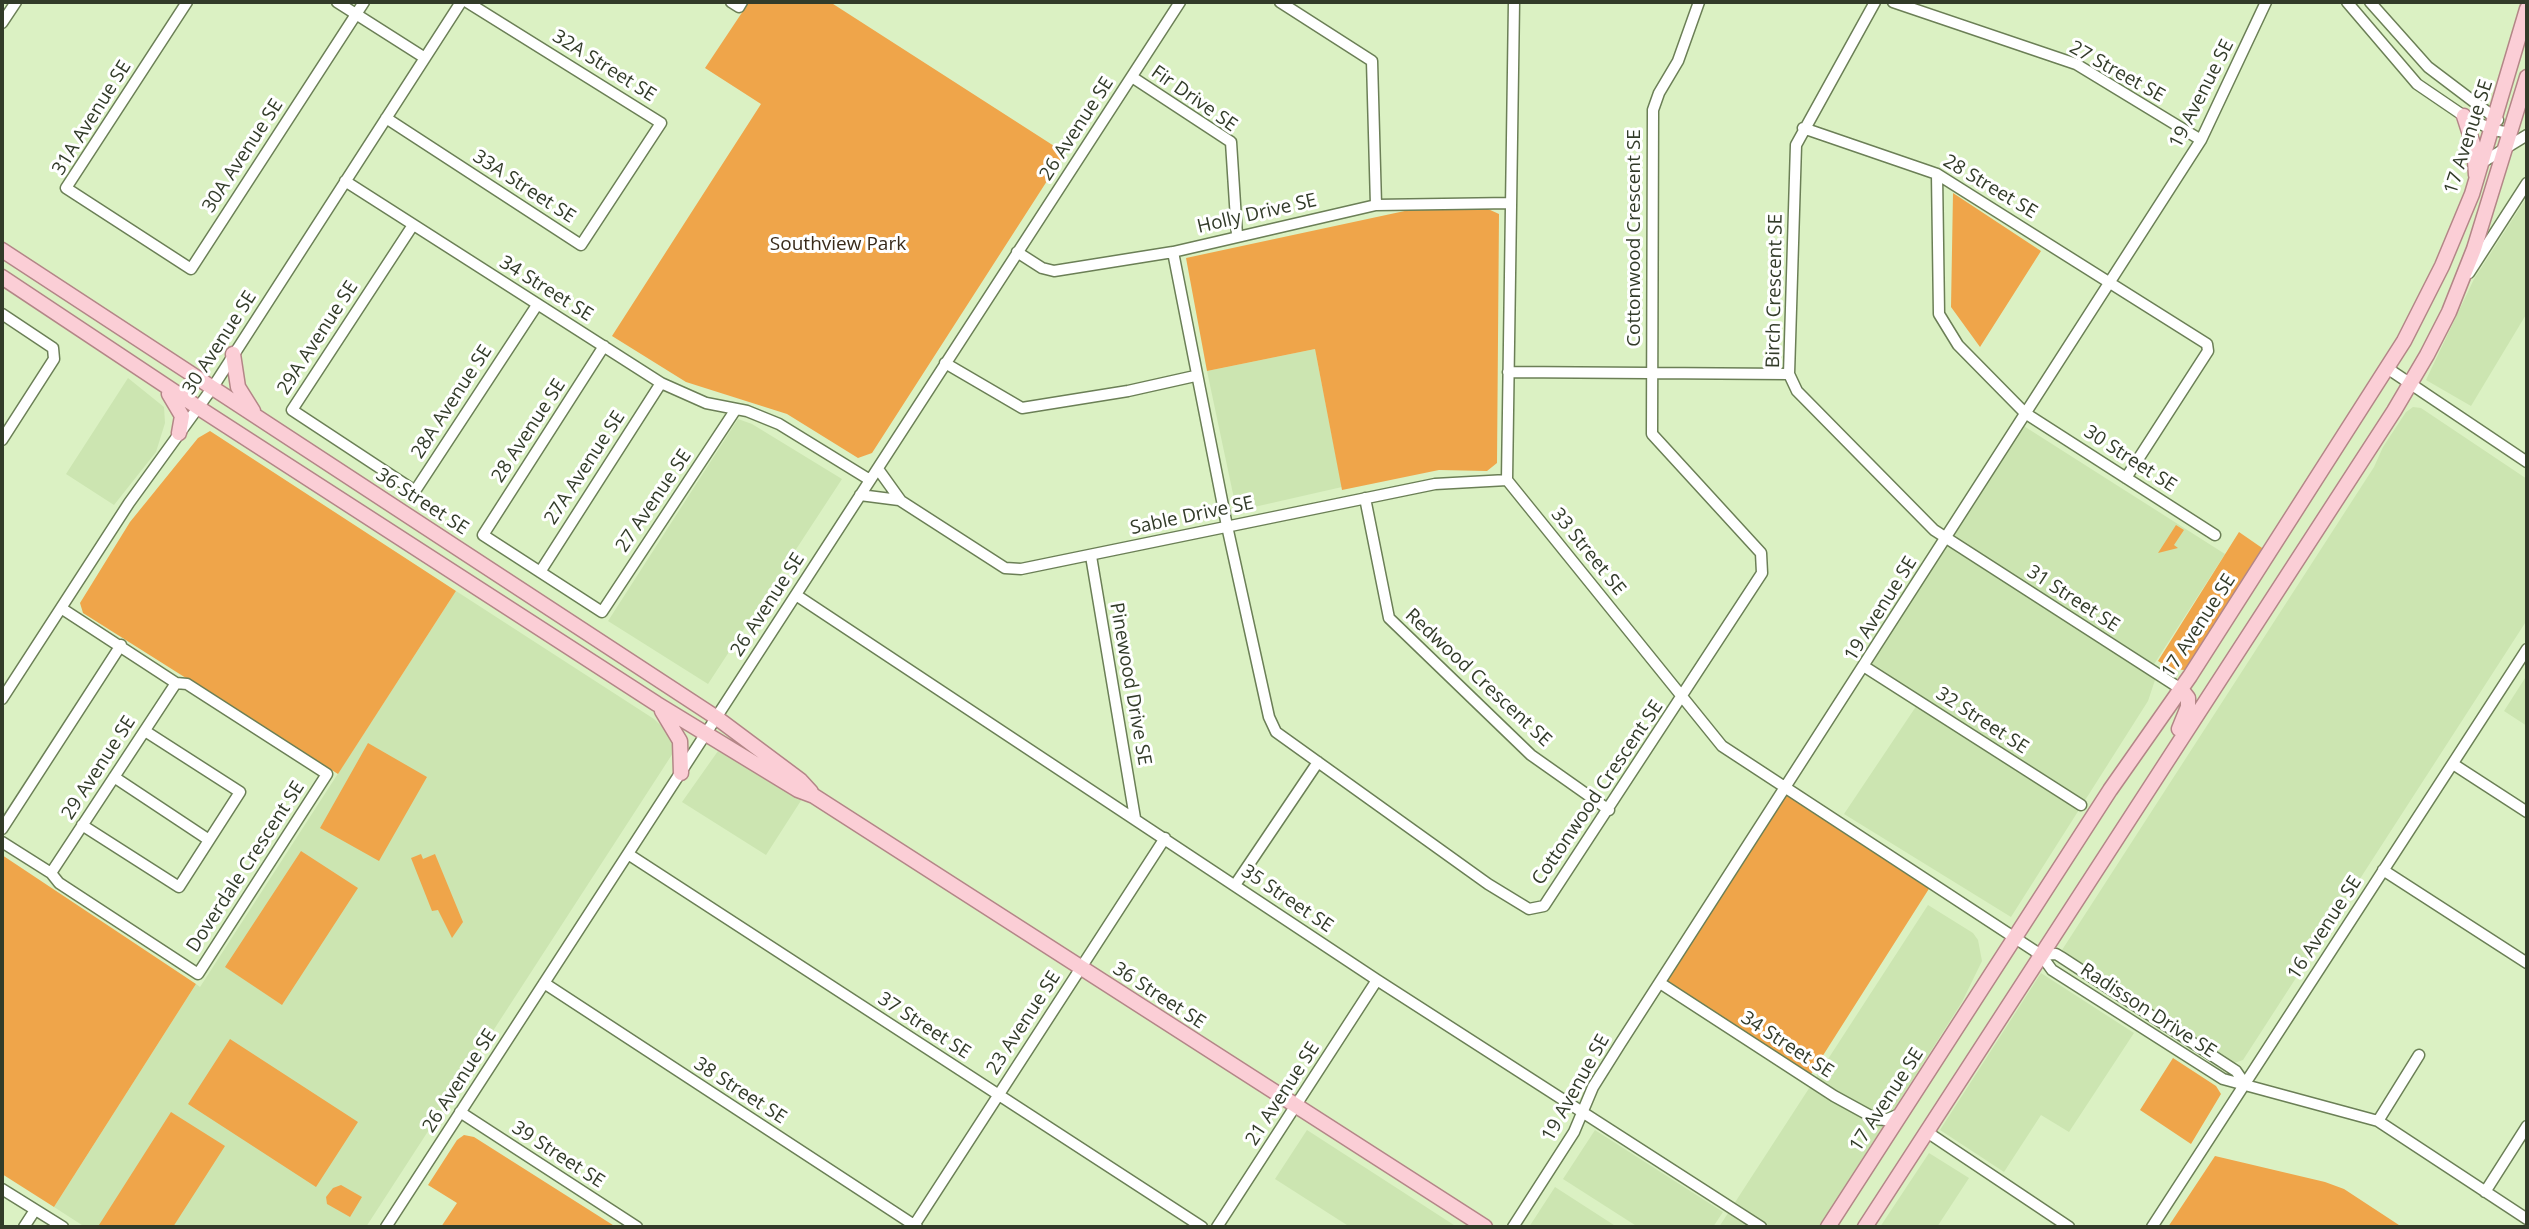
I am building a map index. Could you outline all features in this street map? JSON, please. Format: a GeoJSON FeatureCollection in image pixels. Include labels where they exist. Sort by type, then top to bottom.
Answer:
{"type":"FeatureCollection","features":[{"type":"Feature","properties":{"kind":"main road","name":"17 Avenue SE"},"geometry":{"type":"LineString","coordinates":[[1828,1227],[2131,758],[2181,689],[2387,368],[2442,266],[2477,180],[2527,9]]}},
{"type":"Feature","properties":{"kind":"main road","name":"17 Avenue SE"},"geometry":{"type":"LineString","coordinates":[[1865,1227],[2410,385],[2459,287],[2509,140],[2527,77]]}},
{"type":"Feature","properties":{"kind":"main road"},"geometry":{"type":"LineString","coordinates":[[2464,116],[2474,147],[2477,180]]}},
{"type":"Feature","properties":{"kind":"main road","name":"36 Street SE"},"geometry":{"type":"LineString","coordinates":[[2,250],[717,718],[800,780],[814,796]]}},
{"type":"Feature","properties":{"kind":"main road","name":"36 Street SE"},"geometry":{"type":"LineString","coordinates":[[2,277],[199,408],[657,704],[798,790],[814,796],[1485,1227]]}},
{"type":"Feature","properties":{"kind":"main road"},"geometry":{"type":"LineString","coordinates":[[233,354],[238,387],[256,415]]}},
{"type":"Feature","properties":{"kind":"main road"},"geometry":{"type":"LineString","coordinates":[[163,384],[182,416],[179,433]]}},
{"type":"Feature","properties":{"kind":"main road"},"geometry":{"type":"LineString","coordinates":[[2153,783],[2156,766],[2187,716],[2188,698],[2181,689]]}},
{"type":"Feature","properties":{"kind":"main road"},"geometry":{"type":"LineString","coordinates":[[657,704],[680,739],[681,773]]}},
{"type":"Feature","properties":{"kind":"street"},"geometry":{"type":"LineString","coordinates":[[2,23],[16,2]]}},
{"type":"Feature","properties":{"kind":"street","name":"31A Avenue SE"},"geometry":{"type":"LineString","coordinates":[[131,229],[65,188],[187,2]]}},
{"type":"Feature","properties":{"kind":"street"},"geometry":{"type":"LineString","coordinates":[[337,2],[425,58]]}},
{"type":"Feature","properties":{"kind":"street","name":"30A Avenue SE"},"geometry":{"type":"LineString","coordinates":[[131,229],[191,270],[364,2]]}},
{"type":"Feature","properties":{"kind":"street","name":"30 Avenue SE"},"geometry":{"type":"LineString","coordinates":[[2,699],[179,433],[213,387],[461,2]]}},
{"type":"Feature","properties":{"kind":"street","name":"32A Street SE"},"geometry":{"type":"LineString","coordinates":[[467,2],[661,123],[622,183]]}},
{"type":"Feature","properties":{"kind":"street"},"geometry":{"type":"LineString","coordinates":[[731,2],[738,7],[742,2]]}},
{"type":"Feature","properties":{"kind":"street","name":"26 Avenue SE"},"geometry":{"type":"LineString","coordinates":[[386,1227],[1180,2]]}},
{"type":"Feature","properties":{"kind":"street"},"geometry":{"type":"LineString","coordinates":[[1280,2],[1372,61],[1376,205]]}},
{"type":"Feature","properties":{"kind":"street"},"geometry":{"type":"LineString","coordinates":[[1507,480],[1514,2]]}},
{"type":"Feature","properties":{"kind":"street","name":"Cottonwood Crescent SE"},"geometry":{"type":"LineString","coordinates":[[1173,252],[1195,376],[1227,526],[1269,717],[1276,732],[1529,909],[1544,906],[1762,573],[1761,553],[1652,434],[1653,110],[1678,61],[1699,2]]}},
{"type":"Feature","properties":{"kind":"street","name":"Birch Crescent SE"},"geometry":{"type":"LineString","coordinates":[[1875,2],[1796,145],[1789,374],[1797,391],[1946,538]]}},
{"type":"Feature","properties":{"kind":"street","name":"27 Street SE"},"geometry":{"type":"LineString","coordinates":[[1893,2],[2076,64],[2201,140]]}},
{"type":"Feature","properties":{"kind":"street","name":"19 Avenue SE"},"geometry":{"type":"LineString","coordinates":[[1513,1227],[1574,1132],[1593,1087],[1784,789],[1866,667],[2201,140],[2266,2]]}},
{"type":"Feature","properties":{"kind":"street"},"geometry":{"type":"LineString","coordinates":[[2347,2],[2417,84],[2464,116],[2495,124]]}},
{"type":"Feature","properties":{"kind":"street"},"geometry":{"type":"LineString","coordinates":[[2370,2],[2436,75],[2495,124],[2509,140]]}},
{"type":"Feature","properties":{"kind":"street","name":"Fir Drive SE"},"geometry":{"type":"LineString","coordinates":[[1132,77],[1231,142],[1237,235]]}},
{"type":"Feature","properties":{"kind":"street","name":"33A Street SE"},"geometry":{"type":"LineString","coordinates":[[386,118],[581,245],[622,183]]}},
{"type":"Feature","properties":{"kind":"street","name":"28 Street SE"},"geometry":{"type":"LineString","coordinates":[[1803,128],[1937,174],[2207,344],[2207,351],[2126,478]]}},
{"type":"Feature","properties":{"kind":"street"},"geometry":{"type":"LineString","coordinates":[[2483,162],[2509,140],[2527,135]]}},
{"type":"Feature","properties":{"kind":"street","name":"30 Street SE"},"geometry":{"type":"LineString","coordinates":[[1937,174],[1938,314],[1958,345],[2025,413],[2215,535]]}},
{"type":"Feature","properties":{"kind":"street","name":"34 Street SE"},"geometry":{"type":"LineString","coordinates":[[345,181],[661,383],[706,404],[736,410]]}},
{"type":"Feature","properties":{"kind":"street","name":"17 Avenue SE"},"geometry":{"type":"LineString","coordinates":[[2459,287],[2527,183]]}},
{"type":"Feature","properties":{"kind":"street","name":"Holly Drive SE"},"geometry":{"type":"LineString","coordinates":[[1017,252],[1042,268],[1054,271],[1173,252],[1237,235],[1376,205],[1511,203]]}},
{"type":"Feature","properties":{"kind":"street","name":"29A Avenue SE"},"geometry":{"type":"LineString","coordinates":[[353,449],[292,410],[413,225]]}},
{"type":"Feature","properties":{"kind":"street","name":"28A Avenue SE"},"geometry":{"type":"LineString","coordinates":[[353,449],[415,491],[537,305]]}},
{"type":"Feature","properties":{"kind":"street"},"geometry":{"type":"LineString","coordinates":[[2,314],[53,348],[54,359],[2,440]]}},
{"type":"Feature","properties":{"kind":"street","name":"28 Avenue SE"},"geometry":{"type":"LineString","coordinates":[[540,572],[482,535],[604,346]]}},
{"type":"Feature","properties":{"kind":"street"},"geometry":{"type":"LineString","coordinates":[[945,363],[1022,408],[1128,391],[1195,376]]}},
{"type":"Feature","properties":{"kind":"street"},"geometry":{"type":"LineString","coordinates":[[2387,368],[2524,460],[2527,447]]}},
{"type":"Feature","properties":{"kind":"street"},"geometry":{"type":"LineString","coordinates":[[1508,372],[1651,372],[1722,376],[1789,374]]}},
{"type":"Feature","properties":{"kind":"street","name":"27A Avenue SE"},"geometry":{"type":"LineString","coordinates":[[540,572],[661,383]]}},
{"type":"Feature","properties":{"kind":"street"},"geometry":{"type":"LineString","coordinates":[[736,410],[779,424],[870,480]]}},
{"type":"Feature","properties":{"kind":"street","name":"27 Avenue SE"},"geometry":{"type":"LineString","coordinates":[[540,572],[602,612],[736,410]]}},
{"type":"Feature","properties":{"kind":"street","name":"Sable Drive SE"},"geometry":{"type":"LineString","coordinates":[[878,469],[889,488],[901,501],[1005,568],[1021,569],[1435,484],[1507,480]]}},
{"type":"Feature","properties":{"kind":"street","name":"33 Street SE"},"geometry":{"type":"LineString","coordinates":[[1507,480],[1722,746],[2014,938]]}},
{"type":"Feature","properties":{"kind":"street","name":"Sable Drive SE"},"geometry":{"type":"LineString","coordinates":[[860,495],[883,496],[901,501]]}},
{"type":"Feature","properties":{"kind":"street","name":"Redwood Crescent SE"},"geometry":{"type":"LineString","coordinates":[[1365,498],[1389,618],[1531,755],[1609,810]]}},
{"type":"Feature","properties":{"kind":"street","name":"31 Street SE"},"geometry":{"type":"LineString","coordinates":[[1946,538],[2181,689]]}},
{"type":"Feature","properties":{"kind":"street","name":"Pinewood Drive SE"},"geometry":{"type":"LineString","coordinates":[[1091,556],[1135,818]]}},
{"type":"Feature","properties":{"kind":"street","name":"35 Street SE"},"geometry":{"type":"LineString","coordinates":[[796,595],[1377,979],[1761,1227]]}},
{"type":"Feature","properties":{"kind":"street","name":"Doverdale Crescent SE"},"geometry":{"type":"LineString","coordinates":[[2,842],[51,873],[59,883],[198,974],[327,774],[187,684],[176,682],[61,608]]}},
{"type":"Feature","properties":{"kind":"street"},"geometry":{"type":"LineString","coordinates":[[2,829],[121,645]]}},
{"type":"Feature","properties":{"kind":"street","name":"16 Avenue SE"},"geometry":{"type":"LineString","coordinates":[[2152,1227],[2527,649]]}},
{"type":"Feature","properties":{"kind":"street","name":"32 Street SE"},"geometry":{"type":"LineString","coordinates":[[1866,667],[2081,805]]}},
{"type":"Feature","properties":{"kind":"street","name":"29 Avenue SE"},"geometry":{"type":"LineString","coordinates":[[51,873],[176,682]]}},
{"type":"Feature","properties":{"kind":"street"},"geometry":{"type":"LineString","coordinates":[[82,825],[179,887],[240,792],[145,730]]}},
{"type":"Feature","properties":{"kind":"street"},"geometry":{"type":"LineString","coordinates":[[1235,886],[1318,762]]}},
{"type":"Feature","properties":{"kind":"street"},"geometry":{"type":"LineString","coordinates":[[2453,764],[2527,812]]}},
{"type":"Feature","properties":{"kind":"street"},"geometry":{"type":"LineString","coordinates":[[114,778],[209,840]]}},
{"type":"Feature","properties":{"kind":"street","name":"23 Avenue SE"},"geometry":{"type":"LineString","coordinates":[[915,1227],[1165,838]]}},
{"type":"Feature","properties":{"kind":"street","name":"37 Street SE"},"geometry":{"type":"LineString","coordinates":[[628,854],[1202,1227]]}},
{"type":"Feature","properties":{"kind":"street"},"geometry":{"type":"LineString","coordinates":[[2383,870],[2527,963]]}},
{"type":"Feature","properties":{"kind":"street","name":"Radisson Drive SE"},"geometry":{"type":"LineString","coordinates":[[2014,938],[2041,955],[2047,967],[2228,1082],[2245,1084],[2378,1121],[2527,1219]]}},
{"type":"Feature","properties":{"kind":"street","name":"21 Avenue SE"},"geometry":{"type":"LineString","coordinates":[[1217,1227],[1377,979]]}},
{"type":"Feature","properties":{"kind":"street","name":"38 Street SE"},"geometry":{"type":"LineString","coordinates":[[544,984],[915,1227]]}},
{"type":"Feature","properties":{"kind":"street","name":"34 Street SE"},"geometry":{"type":"LineString","coordinates":[[1660,984],[1834,1096],[1876,1119],[1885,1120],[1900,1114]]}},
{"type":"Feature","properties":{"kind":"street"},"geometry":{"type":"LineString","coordinates":[[2378,1121],[2419,1055]]}},
{"type":"Feature","properties":{"kind":"street","name":"39 Street SE"},"geometry":{"type":"LineString","coordinates":[[460,1112],[637,1227]]}},
{"type":"Feature","properties":{"kind":"street"},"geometry":{"type":"LineString","coordinates":[[2485,1192],[2527,1126]]}},
{"type":"Feature","properties":{"kind":"street"},"geometry":{"type":"LineString","coordinates":[[1927,1132],[2069,1227]]}},
{"type":"Feature","properties":{"kind":"street"},"geometry":{"type":"LineString","coordinates":[[2,1189],[63,1227]]}},
{"type":"Feature","properties":{"kind":"street"},"geometry":{"type":"LineString","coordinates":[[24,1227],[35,1210]]}},
{"type":"Feature","properties":{"kind":"shaded area"},"geometry":{"type":"Polygon","coordinates":[[[2527,197],[2527,313],[2471,406],[2426,380],[2474,279],[2527,197]]]}},
{"type":"Feature","properties":{"kind":"shaded area"},"geometry":{"type":"Polygon","coordinates":[[[1315,349],[1342,487],[1241,510],[1236,508],[1207,371],[1315,349]]]}},
{"type":"Feature","properties":{"kind":"shaded area"},"geometry":{"type":"Polygon","coordinates":[[[128,378],[164,407],[165,423],[156,452],[114,505],[66,474],[128,378]]]}},
{"type":"Feature","properties":{"kind":"shaded area"},"geometry":{"type":"Polygon","coordinates":[[[2413,407],[2421,408],[2527,479],[2527,620],[2243,1060],[2234,1063],[2062,950],[2374,467],[2383,447],[2406,412],[2413,407]]]}},
{"type":"Feature","properties":{"kind":"shaded area"},"geometry":{"type":"Polygon","coordinates":[[[738,419],[752,424],[842,479],[708,684],[608,621],[738,419]]]}},
{"type":"Feature","properties":{"kind":"shaded area"},"geometry":{"type":"Polygon","coordinates":[[[2019,423],[2225,554],[2151,669],[2157,674],[2148,701],[2011,917],[1844,814],[1919,702],[1865,667],[2019,423]]]}},
{"type":"Feature","properties":{"kind":"shaded area"},"geometry":{"type":"Polygon","coordinates":[[[456,591],[654,719],[671,735],[673,753],[366,1227],[85,1227],[54,1207],[196,984],[200,987],[456,591]]]}},
{"type":"Feature","properties":{"kind":"shaded area"},"geometry":{"type":"Polygon","coordinates":[[[2527,675],[2527,726],[2504,711],[2527,675]]]}},
{"type":"Feature","properties":{"kind":"shaded area"},"geometry":{"type":"Polygon","coordinates":[[[718,751],[802,799],[766,855],[682,802],[718,751]]]}},
{"type":"Feature","properties":{"kind":"shaded area"},"geometry":{"type":"Polygon","coordinates":[[[1928,905],[1973,933],[1978,940],[1982,961],[1962,1002],[1819,1227],[1719,1227],[1928,905]]]}},
{"type":"Feature","properties":{"kind":"shaded area"},"geometry":{"type":"Polygon","coordinates":[[[2041,973],[2134,1033],[2069,1132],[2041,1115],[2004,1172],[1940,1130],[2041,973]]]}},
{"type":"Feature","properties":{"kind":"shaded area"},"geometry":{"type":"Polygon","coordinates":[[[1307,1130],[1457,1227],[1350,1227],[1275,1179],[1307,1130]]]}},
{"type":"Feature","properties":{"kind":"shaded area"},"geometry":{"type":"Polygon","coordinates":[[[1595,1130],[1723,1212],[1713,1227],[1638,1227],[1563,1179],[1595,1130]]]}},
{"type":"Feature","properties":{"kind":"shaded area"},"geometry":{"type":"Polygon","coordinates":[[[1929,1153],[1969,1178],[1937,1227],[1880,1227],[1929,1153]]]}},
{"type":"Feature","properties":{"kind":"shaded area"},"geometry":{"type":"Polygon","coordinates":[[[1555,1187],[1617,1227],[1529,1227],[1555,1187]]]}},
{"type":"Feature","properties":{"kind":"green space","name":"Southview Park"},"geometry":{"type":"Polygon","coordinates":[[[749,2],[830,2],[1065,153],[872,453],[858,458],[787,414],[686,382],[612,336],[761,104],[705,68],[749,2]]]}},
{"type":"Feature","properties":{"kind":"green space"},"geometry":{"type":"Polygon","coordinates":[[[1953,193],[2041,251],[1980,347],[1951,307],[1953,193]]]}},
{"type":"Feature","properties":{"kind":"green space"},"geometry":{"type":"Polygon","coordinates":[[[1414,209],[1488,209],[1499,214],[1497,463],[1487,471],[1439,470],[1342,490],[1315,349],[1207,371],[1186,258],[1414,209]]]}},
{"type":"Feature","properties":{"kind":"green space"},"geometry":{"type":"Polygon","coordinates":[[[210,431],[456,591],[338,774],[83,613],[80,603],[130,522],[198,438],[210,431]]]}},
{"type":"Feature","properties":{"kind":"green space"},"geometry":{"type":"Polygon","coordinates":[[[2176,525],[2184,530],[2174,545],[2178,548],[2158,553],[2176,525]]]}},
{"type":"Feature","properties":{"kind":"green space"},"geometry":{"type":"Polygon","coordinates":[[[2239,532],[2265,550],[2185,670],[2171,669],[2158,661],[2239,532]]]}},
{"type":"Feature","properties":{"kind":"green space"},"geometry":{"type":"Polygon","coordinates":[[[368,743],[427,777],[379,861],[320,828],[368,743]]]}},
{"type":"Feature","properties":{"kind":"green space"},"geometry":{"type":"Polygon","coordinates":[[[1784,789],[1932,884],[1808,1079],[1660,984],[1784,789]]]}},
{"type":"Feature","properties":{"kind":"green space"},"geometry":{"type":"Polygon","coordinates":[[[301,851],[358,888],[282,1005],[225,967],[301,851]]]}},
{"type":"Feature","properties":{"kind":"green space"},"geometry":{"type":"Polygon","coordinates":[[[421,854],[423,859],[435,854],[463,922],[452,938],[438,910],[432,911],[411,858],[421,854]]]}},
{"type":"Feature","properties":{"kind":"green space"},"geometry":{"type":"Polygon","coordinates":[[[2,855],[196,984],[54,1207],[2,1174],[2,855]]]}},
{"type":"Feature","properties":{"kind":"green space"},"geometry":{"type":"Polygon","coordinates":[[[230,1039],[358,1122],[316,1187],[188,1104],[230,1039]]]}},
{"type":"Feature","properties":{"kind":"green space"},"geometry":{"type":"Polygon","coordinates":[[[2173,1058],[2216,1086],[2221,1094],[2191,1144],[2140,1110],[2173,1058]]]}},
{"type":"Feature","properties":{"kind":"green space"},"geometry":{"type":"Polygon","coordinates":[[[171,1112],[225,1146],[173,1227],[102,1227],[99,1225],[171,1112]]]}},
{"type":"Feature","properties":{"kind":"green space"},"geometry":{"type":"Polygon","coordinates":[[[464,1135],[474,1137],[616,1227],[441,1227],[457,1203],[428,1185],[457,1140],[464,1135]]]}},
{"type":"Feature","properties":{"kind":"green space"},"geometry":{"type":"Polygon","coordinates":[[[2215,1156],[2344,1189],[2402,1227],[2168,1227],[2215,1156]]]}},
{"type":"Feature","properties":{"kind":"green space"},"geometry":{"type":"Polygon","coordinates":[[[341,1185],[362,1197],[350,1217],[327,1204],[326,1197],[333,1188],[341,1185]]]}}]}
